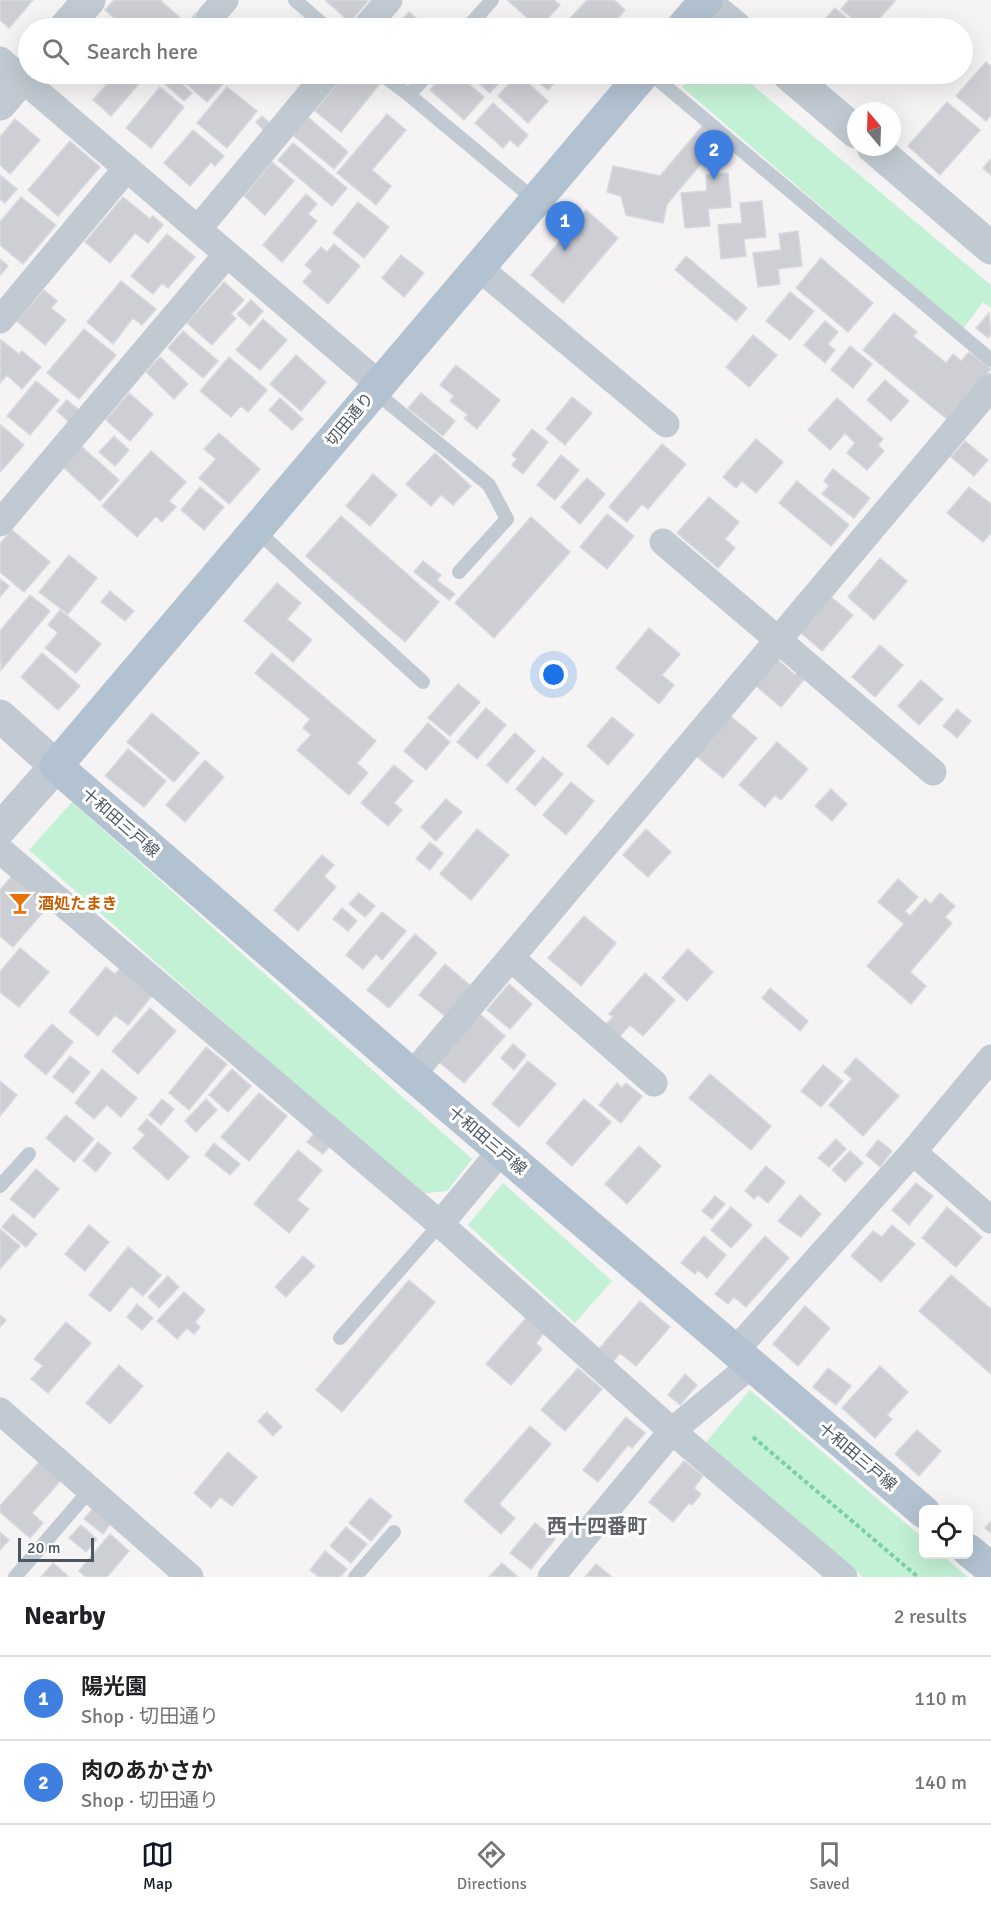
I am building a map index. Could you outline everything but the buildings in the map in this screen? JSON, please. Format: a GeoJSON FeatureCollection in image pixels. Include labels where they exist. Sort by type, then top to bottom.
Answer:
{"type":"FeatureCollection","features":[{"type":"Feature","properties":{"kind":"main road"},"geometry":{"type":"LineString","coordinates":[[690,18],[704,1]]}},
{"type":"Feature","properties":{"kind":"main road","name":"切田通り"},"geometry":{"type":"LineString","coordinates":[[56,766],[634,84]]}},
{"type":"Feature","properties":{"kind":"main road","name":"十和田三戸線"},"geometry":{"type":"LineString","coordinates":[[56,766],[412,1075],[919,1508]]}},
{"type":"Feature","properties":{"kind":"main road"},"geometry":{"type":"LineString","coordinates":[[973,1553],[991,1569]]}},
{"type":"Feature","properties":{"kind":"street"},"geometry":{"type":"LineString","coordinates":[[74,18],[89,0]]}},
{"type":"Feature","properties":{"kind":"street"},"geometry":{"type":"LineString","coordinates":[[374,18],[389,0]]}},
{"type":"Feature","properties":{"kind":"street"},"geometry":{"type":"LineString","coordinates":[[704,1],[724,18]]}},
{"type":"Feature","properties":{"kind":"street"},"geometry":{"type":"LineString","coordinates":[[0,104],[17,70]]}},
{"type":"Feature","properties":{"kind":"street"},"geometry":{"type":"LineString","coordinates":[[33,84],[376,387]]}},
{"type":"Feature","properties":{"kind":"street"},"geometry":{"type":"LineString","coordinates":[[198,229],[319,84]]}},
{"type":"Feature","properties":{"kind":"street"},"geometry":{"type":"LineString","coordinates":[[800,84],[847,124]]}},
{"type":"Feature","properties":{"kind":"street"},"geometry":{"type":"LineString","coordinates":[[884,156],[991,248]]}},
{"type":"Feature","properties":{"kind":"street"},"geometry":{"type":"LineString","coordinates":[[0,320],[127,168]]}},
{"type":"Feature","properties":{"kind":"street"},"geometry":{"type":"LineString","coordinates":[[0,523],[227,254]]}},
{"type":"Feature","properties":{"kind":"street"},"geometry":{"type":"LineString","coordinates":[[478,267],[666,423]]}},
{"type":"Feature","properties":{"kind":"street"},"geometry":{"type":"LineString","coordinates":[[412,1075],[512,959],[777,639],[991,387]]}},
{"type":"Feature","properties":{"kind":"street"},"geometry":{"type":"LineString","coordinates":[[663,542],[933,772]]}},
{"type":"Feature","properties":{"kind":"street"},"geometry":{"type":"LineString","coordinates":[[0,716],[56,766],[0,829]]}},
{"type":"Feature","properties":{"kind":"street"},"geometry":{"type":"LineString","coordinates":[[0,850],[440,1224],[672,1431],[844,1577]]}},
{"type":"Feature","properties":{"kind":"street"},"geometry":{"type":"LineString","coordinates":[[512,959],[654,1083]]}},
{"type":"Feature","properties":{"kind":"street"},"geometry":{"type":"LineString","coordinates":[[551,1577],[672,1431],[743,1358],[991,1058]]}},
{"type":"Feature","properties":{"kind":"street"},"geometry":{"type":"LineString","coordinates":[[440,1224],[501,1150]]}},
{"type":"Feature","properties":{"kind":"street"},"geometry":{"type":"LineString","coordinates":[[913,1152],[991,1220]]}},
{"type":"Feature","properties":{"kind":"street"},"geometry":{"type":"LineString","coordinates":[[0,1411],[88,1491],[190,1577]]}},
{"type":"Feature","properties":{"kind":"lane"},"geometry":{"type":"LineString","coordinates":[[295,0],[316,18]]}},
{"type":"Feature","properties":{"kind":"lane"},"geometry":{"type":"LineString","coordinates":[[476,18],[492,0]]}},
{"type":"Feature","properties":{"kind":"lane"},"geometry":{"type":"LineString","coordinates":[[394,84],[535,200]]}},
{"type":"Feature","properties":{"kind":"lane"},"geometry":{"type":"LineString","coordinates":[[409,95],[419,84]]}},
{"type":"Feature","properties":{"kind":"lane"},"geometry":{"type":"LineString","coordinates":[[663,84],[991,360]]}},
{"type":"Feature","properties":{"kind":"lane"},"geometry":{"type":"LineString","coordinates":[[376,387],[489,485],[507,519],[459,572]]}},
{"type":"Feature","properties":{"kind":"lane"},"geometry":{"type":"LineString","coordinates":[[256,530],[423,682]]}},
{"type":"Feature","properties":{"kind":"lane"},"geometry":{"type":"LineString","coordinates":[[0,1186],[29,1154]]}},
{"type":"Feature","properties":{"kind":"lane"},"geometry":{"type":"LineString","coordinates":[[340,1338],[440,1224]]}},
{"type":"Feature","properties":{"kind":"lane"},"geometry":{"type":"LineString","coordinates":[[15,1577],[88,1491]]}},
{"type":"Feature","properties":{"kind":"lane"},"geometry":{"type":"LineString","coordinates":[[355,1577],[394,1532]]}},
{"type":"Feature","properties":{"kind":"path"},"geometry":{"type":"LineString","coordinates":[[753,1437],[918,1577]]}},
{"type":"Feature","properties":{"kind":"green space"},"geometry":{"type":"Polygon","coordinates":[[[685,84],[751,84],[991,285],[991,308],[983,302],[963,329],[682,87],[685,84]]]}},
{"type":"Feature","properties":{"kind":"green space"},"geometry":{"type":"Polygon","coordinates":[[[72,802],[472,1159],[447,1191],[418,1194],[29,850],[72,802]]]}},
{"type":"Feature","properties":{"kind":"green space"},"geometry":{"type":"Polygon","coordinates":[[[503,1183],[612,1281],[575,1323],[468,1225],[503,1183]]]}},
{"type":"Feature","properties":{"kind":"green space"},"geometry":{"type":"Polygon","coordinates":[[[750,1390],[919,1535],[919,1559],[947,1559],[968,1577],[863,1577],[706,1442],[750,1390]]]}},
{"type":"Feature","properties":{"kind":"place","name":"肉のあかさか"},"geometry":{"type":"Point","coordinates":[714,180]}},
{"type":"Feature","properties":{"kind":"place","name":"陽光園"},"geometry":{"type":"Point","coordinates":[565,251]}},
{"type":"Feature","properties":{"kind":"place","name":"酒処たまき"},"geometry":{"type":"Point","coordinates":[20,903]}},
{"type":"Feature","properties":{"kind":"district","name":"西十四番町"},"geometry":{"type":"Point","coordinates":[597,1526]}}]}
